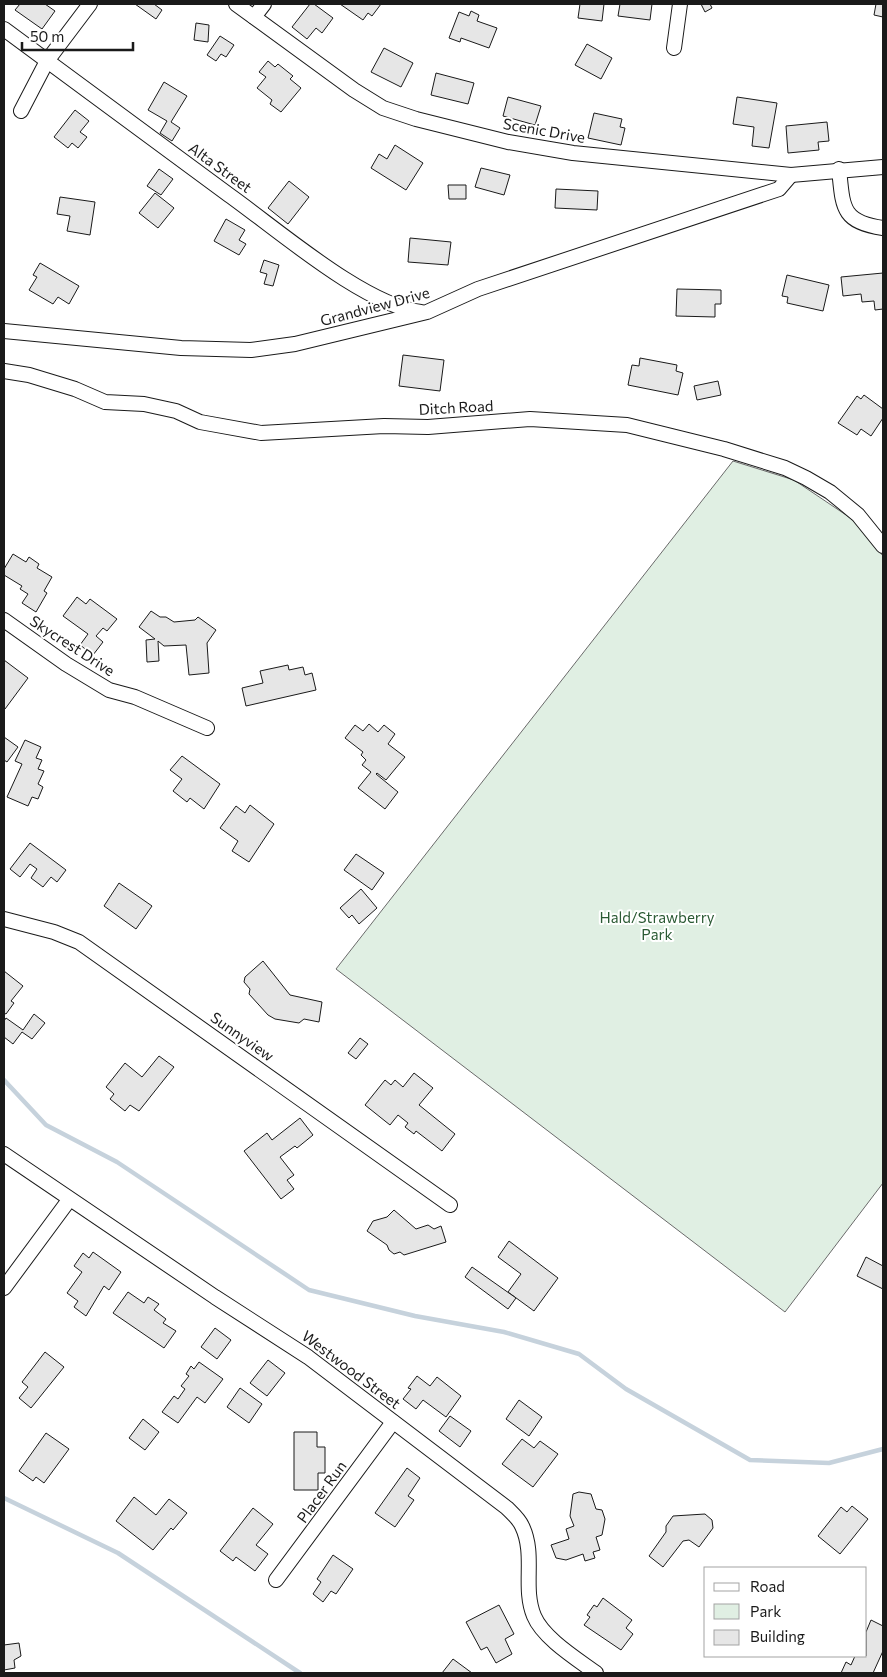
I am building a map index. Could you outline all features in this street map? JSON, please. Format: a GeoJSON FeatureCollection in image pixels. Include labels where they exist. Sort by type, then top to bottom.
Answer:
{"type":"FeatureCollection","features":[{"type":"Feature","properties":{"kind":"street"},"geometry":{"type":"LineString","coordinates":[[21,112],[47,61],[90,4]]}},
{"type":"Feature","properties":{"kind":"street","name":"Scenic Drive"},"geometry":{"type":"LineString","coordinates":[[236,4],[354,90],[383,108],[416,119],[508,142],[573,153],[790,175],[839,169],[883,167]]}},
{"type":"Feature","properties":{"kind":"street"},"geometry":{"type":"LineString","coordinates":[[254,17],[264,4]]}},
{"type":"Feature","properties":{"kind":"street"},"geometry":{"type":"LineString","coordinates":[[674,48],[680,4]]}},
{"type":"Feature","properties":{"kind":"street","name":"Alta Street"},"geometry":{"type":"LineString","coordinates":[[4,29],[319,261],[378,299],[409,310],[427,312]]}},
{"type":"Feature","properties":{"kind":"street"},"geometry":{"type":"LineString","coordinates":[[839,169],[842,198],[852,218],[865,225],[883,228]]}},
{"type":"Feature","properties":{"kind":"street","name":"Grandview Drive"},"geometry":{"type":"LineString","coordinates":[[4,331],[181,348],[251,350],[296,344],[427,312],[478,289],[779,189],[790,175]]}},
{"type":"Feature","properties":{"kind":"street","name":"Ditch Road"},"geometry":{"type":"LineString","coordinates":[[4,371],[29,375],[75,389],[105,402],[144,404],[176,411],[200,422],[261,433],[384,426],[428,427],[530,419],[627,424],[724,449],[785,468],[806,478],[830,492],[858,515],[883,546]]}},
{"type":"Feature","properties":{"kind":"street","name":"Skycrest Drive"},"geometry":{"type":"LineString","coordinates":[[4,620],[81,674],[109,690],[135,697],[207,728]]}},
{"type":"Feature","properties":{"kind":"street","name":"Sunnyview"},"geometry":{"type":"LineString","coordinates":[[4,919],[54,932],[79,942],[450,1205]]}},
{"type":"Feature","properties":{"kind":"street","name":"Westwood Street"},"geometry":{"type":"LineString","coordinates":[[4,1154],[69,1200],[308,1357],[507,1508],[522,1524],[528,1544],[528,1584],[534,1617],[544,1633],[596,1673]]}},
{"type":"Feature","properties":{"kind":"street"},"geometry":{"type":"LineString","coordinates":[[4,1288],[69,1200]]}},
{"type":"Feature","properties":{"kind":"street","name":"Placer Run"},"geometry":{"type":"LineString","coordinates":[[276,1580],[394,1422]]}},
{"type":"Feature","properties":{"kind":"green space","name":"Hald/Strawberry Park"},"geometry":{"type":"Polygon","coordinates":[[[733,461],[794,480],[852,519],[883,556],[883,1183],[785,1312],[336,969],[733,461]]]}},
{"type":"Feature","properties":{"kind":"building"},"geometry":{"type":"Polygon","coordinates":[[[20,4],[45,4],[55,11],[42,29],[15,10],[20,4]]]}},
{"type":"Feature","properties":{"kind":"building"},"geometry":{"type":"Polygon","coordinates":[[[135,4],[154,4],[162,10],[156,19],[135,4]]]}},
{"type":"Feature","properties":{"kind":"building"},"geometry":{"type":"Polygon","coordinates":[[[310,4],[314,4],[333,18],[322,33],[316,28],[307,39],[292,27],[310,4]]]}},
{"type":"Feature","properties":{"kind":"building"},"geometry":{"type":"Polygon","coordinates":[[[340,4],[381,4],[372,16],[368,13],[363,20],[340,4]]]}},
{"type":"Feature","properties":{"kind":"building"},"geometry":{"type":"Polygon","coordinates":[[[580,4],[604,4],[602,21],[578,18],[580,4]]]}},
{"type":"Feature","properties":{"kind":"building"},"geometry":{"type":"Polygon","coordinates":[[[620,4],[652,4],[650,20],[618,16],[620,4]]]}},
{"type":"Feature","properties":{"kind":"building"},"geometry":{"type":"Polygon","coordinates":[[[701,4],[710,4],[712,8],[705,12],[701,4]]]}},
{"type":"Feature","properties":{"kind":"building"},"geometry":{"type":"Polygon","coordinates":[[[876,4],[883,4],[883,17],[874,15],[876,4]]]}},
{"type":"Feature","properties":{"kind":"building"},"geometry":{"type":"Polygon","coordinates":[[[471,11],[479,15],[477,21],[497,28],[489,48],[461,38],[460,42],[449,38],[459,12],[469,16],[471,11]]]}},
{"type":"Feature","properties":{"kind":"building"},"geometry":{"type":"Polygon","coordinates":[[[196,23],[209,25],[208,42],[194,40],[196,23]]]}},
{"type":"Feature","properties":{"kind":"building"},"geometry":{"type":"Polygon","coordinates":[[[220,36],[234,45],[226,57],[221,54],[216,61],[207,55],[220,36]]]}},
{"type":"Feature","properties":{"kind":"building"},"geometry":{"type":"Polygon","coordinates":[[[587,44],[612,58],[601,79],[575,65],[587,44]]]}},
{"type":"Feature","properties":{"kind":"building"},"geometry":{"type":"Polygon","coordinates":[[[384,48],[413,63],[401,87],[371,72],[384,48]]]}},
{"type":"Feature","properties":{"kind":"building"},"geometry":{"type":"Polygon","coordinates":[[[268,61],[275,67],[278,64],[293,76],[290,79],[301,88],[281,112],[270,104],[272,100],[257,88],[266,77],[259,72],[268,61]]]}},
{"type":"Feature","properties":{"kind":"building"},"geometry":{"type":"Polygon","coordinates":[[[436,73],[474,83],[468,104],[431,95],[436,73]]]}},
{"type":"Feature","properties":{"kind":"building"},"geometry":{"type":"Polygon","coordinates":[[[164,82],[187,96],[171,122],[180,128],[172,141],[160,133],[167,121],[148,110],[164,82]]]}},
{"type":"Feature","properties":{"kind":"building"},"geometry":{"type":"Polygon","coordinates":[[[508,97],[541,106],[535,125],[503,116],[508,97]]]}},
{"type":"Feature","properties":{"kind":"building"},"geometry":{"type":"Polygon","coordinates":[[[737,97],[777,103],[769,148],[752,146],[754,127],[733,124],[737,97]]]}},
{"type":"Feature","properties":{"kind":"building"},"geometry":{"type":"Polygon","coordinates":[[[75,110],[89,121],[80,132],[87,137],[78,148],[72,143],[68,148],[54,137],[75,110]]]}},
{"type":"Feature","properties":{"kind":"building"},"geometry":{"type":"Polygon","coordinates":[[[594,113],[622,119],[620,127],[625,128],[621,145],[588,138],[594,113]]]}},
{"type":"Feature","properties":{"kind":"building"},"geometry":{"type":"Polygon","coordinates":[[[827,122],[829,141],[818,142],[819,150],[788,153],[786,126],[827,122]]]}},
{"type":"Feature","properties":{"kind":"building"},"geometry":{"type":"Polygon","coordinates":[[[395,145],[423,163],[406,190],[371,168],[379,154],[387,159],[395,145]]]}},
{"type":"Feature","properties":{"kind":"building"},"geometry":{"type":"Polygon","coordinates":[[[481,168],[510,175],[504,195],[475,187],[481,168]]]}},
{"type":"Feature","properties":{"kind":"building"},"geometry":{"type":"Polygon","coordinates":[[[159,169],[173,179],[161,195],[147,186],[159,169]]]}},
{"type":"Feature","properties":{"kind":"building"},"geometry":{"type":"Polygon","coordinates":[[[289,181],[309,197],[288,224],[268,208],[289,181]]]}},
{"type":"Feature","properties":{"kind":"building"},"geometry":{"type":"Polygon","coordinates":[[[448,185],[466,185],[466,199],[449,199],[448,185]]]}},
{"type":"Feature","properties":{"kind":"building"},"geometry":{"type":"Polygon","coordinates":[[[556,189],[598,191],[597,210],[555,208],[556,189]]]}},
{"type":"Feature","properties":{"kind":"building"},"geometry":{"type":"Polygon","coordinates":[[[155,193],[174,208],[158,228],[139,213],[155,193]]]}},
{"type":"Feature","properties":{"kind":"building"},"geometry":{"type":"Polygon","coordinates":[[[60,197],[95,202],[90,235],[67,231],[70,216],[57,214],[60,197]]]}},
{"type":"Feature","properties":{"kind":"building"},"geometry":{"type":"Polygon","coordinates":[[[226,219],[245,230],[239,240],[246,244],[239,255],[214,241],[226,219]]]}},
{"type":"Feature","properties":{"kind":"building"},"geometry":{"type":"Polygon","coordinates":[[[410,238],[451,242],[448,265],[408,262],[410,238]]]}},
{"type":"Feature","properties":{"kind":"building"},"geometry":{"type":"Polygon","coordinates":[[[264,260],[279,265],[273,286],[264,284],[267,274],[260,272],[264,260]]]}},
{"type":"Feature","properties":{"kind":"building"},"geometry":{"type":"Polygon","coordinates":[[[40,263],[79,286],[69,304],[58,297],[53,304],[29,290],[37,277],[33,275],[40,263]]]}},
{"type":"Feature","properties":{"kind":"building"},"geometry":{"type":"Polygon","coordinates":[[[883,273],[883,309],[875,310],[874,301],[862,302],[861,294],[843,296],[841,277],[883,273]]]}},
{"type":"Feature","properties":{"kind":"building"},"geometry":{"type":"Polygon","coordinates":[[[787,275],[829,285],[823,311],[787,303],[788,297],[782,296],[787,275]]]}},
{"type":"Feature","properties":{"kind":"building"},"geometry":{"type":"Polygon","coordinates":[[[677,289],[721,290],[721,304],[715,304],[715,317],[676,316],[677,289]]]}},
{"type":"Feature","properties":{"kind":"building"},"geometry":{"type":"Polygon","coordinates":[[[403,355],[444,360],[440,391],[399,386],[403,355]]]}},
{"type":"Feature","properties":{"kind":"building"},"geometry":{"type":"Polygon","coordinates":[[[640,358],[677,365],[676,371],[683,373],[678,395],[628,385],[632,365],[639,366],[640,358]]]}},
{"type":"Feature","properties":{"kind":"building"},"geometry":{"type":"Polygon","coordinates":[[[718,381],[721,395],[697,400],[694,386],[718,381]]]}},
{"type":"Feature","properties":{"kind":"building"},"geometry":{"type":"Polygon","coordinates":[[[864,395],[883,409],[883,418],[871,436],[861,429],[857,435],[838,423],[857,396],[861,399],[864,395]]]}},
{"type":"Feature","properties":{"kind":"building"},"geometry":{"type":"Polygon","coordinates":[[[13,554],[26,562],[29,557],[39,564],[37,568],[52,577],[44,591],[47,593],[36,612],[22,603],[28,594],[20,589],[22,586],[4,575],[4,569],[13,554]]]}},
{"type":"Feature","properties":{"kind":"building"},"geometry":{"type":"Polygon","coordinates":[[[77,597],[86,604],[90,599],[117,619],[107,631],[103,628],[96,636],[103,642],[93,655],[80,645],[88,634],[63,616],[77,597]]]}},
{"type":"Feature","properties":{"kind":"building"},"geometry":{"type":"Polygon","coordinates":[[[151,611],[160,617],[166,617],[174,622],[195,620],[198,617],[216,630],[207,643],[209,673],[189,675],[186,645],[164,646],[158,641],[159,661],[147,662],[146,640],[155,639],[139,627],[151,611]]]}},
{"type":"Feature","properties":{"kind":"building"},"geometry":{"type":"Polygon","coordinates":[[[4,660],[28,678],[5,709],[4,708],[4,660]]]}},
{"type":"Feature","properties":{"kind":"building"},"geometry":{"type":"Polygon","coordinates":[[[288,665],[289,670],[303,667],[305,675],[312,673],[316,690],[246,706],[242,688],[263,683],[260,671],[288,665]]]}},
{"type":"Feature","properties":{"kind":"building"},"geometry":{"type":"Polygon","coordinates":[[[369,724],[378,732],[384,725],[395,734],[388,744],[405,757],[386,780],[376,774],[398,792],[385,809],[358,788],[371,772],[362,765],[366,760],[361,755],[363,752],[345,738],[355,725],[363,731],[369,724]]]}},
{"type":"Feature","properties":{"kind":"building"},"geometry":{"type":"Polygon","coordinates":[[[4,737],[18,747],[7,762],[4,760],[4,737]]]}},
{"type":"Feature","properties":{"kind":"building"},"geometry":{"type":"Polygon","coordinates":[[[25,740],[41,747],[36,758],[42,760],[38,769],[44,771],[38,784],[43,787],[38,799],[32,797],[28,806],[7,797],[22,764],[15,761],[25,740]]]}},
{"type":"Feature","properties":{"kind":"building"},"geometry":{"type":"Polygon","coordinates":[[[182,756],[220,784],[204,809],[190,798],[187,802],[173,791],[182,779],[170,770],[182,756]]]}},
{"type":"Feature","properties":{"kind":"building"},"geometry":{"type":"Polygon","coordinates":[[[250,805],[274,824],[249,862],[232,851],[238,841],[220,828],[236,806],[245,813],[250,805]]]}},
{"type":"Feature","properties":{"kind":"building"},"geometry":{"type":"Polygon","coordinates":[[[30,843],[66,870],[57,882],[51,877],[43,887],[31,878],[37,869],[30,864],[20,877],[10,869],[30,843]]]}},
{"type":"Feature","properties":{"kind":"building"},"geometry":{"type":"Polygon","coordinates":[[[356,854],[384,873],[372,890],[344,870],[356,854]]]}},
{"type":"Feature","properties":{"kind":"building"},"geometry":{"type":"Polygon","coordinates":[[[119,883],[152,906],[136,929],[104,906],[119,883]]]}},
{"type":"Feature","properties":{"kind":"building"},"geometry":{"type":"Polygon","coordinates":[[[361,889],[377,908],[359,924],[352,915],[349,918],[340,908],[361,889]]]}},
{"type":"Feature","properties":{"kind":"building"},"geometry":{"type":"Polygon","coordinates":[[[263,961],[290,995],[322,1002],[319,1022],[304,1019],[299,1023],[275,1019],[268,1015],[249,994],[250,989],[244,982],[245,977],[263,961]]]}},
{"type":"Feature","properties":{"kind":"building"},"geometry":{"type":"Polygon","coordinates":[[[4,971],[23,986],[11,1001],[14,1003],[6,1014],[4,1013],[4,971]]]}},
{"type":"Feature","properties":{"kind":"building"},"geometry":{"type":"Polygon","coordinates":[[[34,1014],[45,1023],[32,1039],[22,1032],[13,1044],[4,1037],[4,1021],[6,1018],[23,1030],[34,1014]]]}},
{"type":"Feature","properties":{"kind":"building"},"geometry":{"type":"Polygon","coordinates":[[[360,1038],[368,1044],[356,1059],[348,1053],[360,1038]]]}},
{"type":"Feature","properties":{"kind":"building"},"geometry":{"type":"Polygon","coordinates":[[[159,1056],[174,1067],[139,1111],[130,1105],[125,1111],[110,1099],[114,1094],[106,1087],[125,1063],[142,1077],[159,1056]]]}},
{"type":"Feature","properties":{"kind":"building"},"geometry":{"type":"Polygon","coordinates":[[[414,1073],[433,1088],[419,1105],[455,1134],[442,1151],[416,1131],[414,1134],[405,1127],[408,1123],[398,1115],[390,1125],[365,1105],[385,1080],[391,1085],[395,1080],[403,1087],[414,1073]]]}},
{"type":"Feature","properties":{"kind":"building"},"geometry":{"type":"Polygon","coordinates":[[[300,1118],[313,1135],[297,1148],[295,1146],[280,1157],[294,1175],[287,1180],[294,1189],[281,1199],[244,1151],[267,1133],[272,1140],[300,1118]]]}},
{"type":"Feature","properties":{"kind":"building"},"geometry":{"type":"Polygon","coordinates":[[[394,1210],[416,1229],[428,1225],[434,1229],[441,1226],[446,1242],[404,1255],[400,1252],[394,1254],[387,1245],[367,1231],[373,1221],[387,1217],[394,1210]]]}},
{"type":"Feature","properties":{"kind":"building"},"geometry":{"type":"Polygon","coordinates":[[[509,1241],[558,1278],[534,1311],[508,1292],[521,1274],[498,1257],[509,1241]]]}},
{"type":"Feature","properties":{"kind":"building"},"geometry":{"type":"Polygon","coordinates":[[[93,1252],[121,1272],[109,1290],[104,1286],[86,1316],[74,1307],[78,1301],[67,1293],[82,1272],[74,1266],[83,1253],[89,1258],[93,1252]]]}},
{"type":"Feature","properties":{"kind":"building"},"geometry":{"type":"Polygon","coordinates":[[[866,1257],[883,1266],[883,1289],[857,1276],[866,1257]]]}},
{"type":"Feature","properties":{"kind":"building"},"geometry":{"type":"Polygon","coordinates":[[[472,1267],[516,1298],[508,1309],[465,1277],[472,1267]]]}},
{"type":"Feature","properties":{"kind":"building"},"geometry":{"type":"Polygon","coordinates":[[[128,1292],[144,1303],[148,1297],[159,1304],[154,1310],[166,1319],[163,1323],[176,1331],[164,1348],[113,1313],[128,1292]]]}},
{"type":"Feature","properties":{"kind":"building"},"geometry":{"type":"Polygon","coordinates":[[[215,1328],[231,1340],[217,1359],[201,1347],[215,1328]]]}},
{"type":"Feature","properties":{"kind":"building"},"geometry":{"type":"Polygon","coordinates":[[[45,1352],[64,1367],[31,1408],[19,1398],[28,1387],[22,1382],[45,1352]]]}},
{"type":"Feature","properties":{"kind":"building"},"geometry":{"type":"Polygon","coordinates":[[[268,1360],[285,1373],[267,1396],[250,1383],[268,1360]]]}},
{"type":"Feature","properties":{"kind":"building"},"geometry":{"type":"Polygon","coordinates":[[[199,1362],[223,1379],[205,1403],[197,1397],[178,1423],[162,1412],[174,1396],[178,1399],[185,1389],[181,1386],[189,1376],[186,1374],[191,1366],[194,1369],[199,1362]]]}},
{"type":"Feature","properties":{"kind":"building"},"geometry":{"type":"Polygon","coordinates":[[[417,1376],[430,1386],[437,1377],[461,1396],[446,1417],[423,1400],[416,1409],[403,1399],[411,1389],[408,1388],[417,1376]]]}},
{"type":"Feature","properties":{"kind":"building"},"geometry":{"type":"Polygon","coordinates":[[[240,1388],[262,1404],[249,1423],[227,1407],[240,1388]]]}},
{"type":"Feature","properties":{"kind":"building"},"geometry":{"type":"Polygon","coordinates":[[[519,1400],[542,1417],[529,1436],[506,1419],[519,1400]]]}},
{"type":"Feature","properties":{"kind":"building"},"geometry":{"type":"Polygon","coordinates":[[[450,1416],[471,1431],[460,1447],[439,1431],[450,1416]]]}},
{"type":"Feature","properties":{"kind":"building"},"geometry":{"type":"Polygon","coordinates":[[[143,1419],[159,1432],[145,1450],[129,1438],[143,1419]]]}},
{"type":"Feature","properties":{"kind":"building"},"geometry":{"type":"Polygon","coordinates":[[[294,1432],[317,1432],[317,1447],[325,1447],[325,1473],[318,1473],[318,1490],[294,1490],[294,1432]]]}},
{"type":"Feature","properties":{"kind":"building"},"geometry":{"type":"Polygon","coordinates":[[[46,1433],[69,1449],[44,1483],[36,1477],[33,1481],[19,1471],[46,1433]]]}},
{"type":"Feature","properties":{"kind":"building"},"geometry":{"type":"Polygon","coordinates":[[[522,1439],[534,1448],[540,1441],[558,1454],[533,1487],[502,1464],[522,1439]]]}},
{"type":"Feature","properties":{"kind":"building"},"geometry":{"type":"Polygon","coordinates":[[[407,1468],[420,1478],[408,1496],[414,1500],[395,1527],[375,1513],[407,1468]]]}},
{"type":"Feature","properties":{"kind":"building"},"geometry":{"type":"Polygon","coordinates":[[[579,1492],[591,1494],[596,1509],[602,1510],[605,1519],[602,1535],[596,1537],[600,1550],[593,1552],[595,1558],[585,1561],[583,1554],[566,1560],[556,1558],[551,1545],[569,1539],[566,1529],[574,1526],[570,1516],[573,1494],[579,1492]]]}},
{"type":"Feature","properties":{"kind":"building"},"geometry":{"type":"Polygon","coordinates":[[[134,1497],[156,1515],[169,1499],[187,1513],[173,1530],[171,1528],[153,1550],[116,1521],[134,1497]]]}},
{"type":"Feature","properties":{"kind":"building"},"geometry":{"type":"Polygon","coordinates":[[[852,1506],[868,1519],[840,1554],[818,1536],[841,1507],[847,1512],[852,1506]]]}},
{"type":"Feature","properties":{"kind":"building"},"geometry":{"type":"Polygon","coordinates":[[[253,1508],[273,1524],[256,1545],[268,1554],[255,1571],[236,1557],[233,1561],[220,1551],[253,1508]]]}},
{"type":"Feature","properties":{"kind":"building"},"geometry":{"type":"Polygon","coordinates":[[[705,1514],[712,1520],[713,1528],[699,1547],[689,1540],[683,1541],[663,1567],[649,1556],[666,1532],[666,1526],[673,1516],[705,1514]]]}},
{"type":"Feature","properties":{"kind":"building"},"geometry":{"type":"Polygon","coordinates":[[[333,1555],[353,1569],[336,1594],[331,1591],[323,1602],[313,1594],[321,1582],[317,1579],[333,1555]]]}},
{"type":"Feature","properties":{"kind":"building"},"geometry":{"type":"Polygon","coordinates":[[[603,1598],[632,1620],[626,1628],[633,1634],[621,1650],[584,1625],[590,1617],[587,1615],[594,1605],[597,1607],[603,1598]]]}},
{"type":"Feature","properties":{"kind":"building"},"geometry":{"type":"Polygon","coordinates":[[[499,1605],[514,1634],[505,1639],[512,1654],[496,1663],[487,1647],[481,1650],[466,1622],[499,1605]]]}},
{"type":"Feature","properties":{"kind":"building"},"geometry":{"type":"Polygon","coordinates":[[[871,1620],[883,1626],[883,1651],[873,1673],[841,1673],[846,1662],[851,1665],[855,1657],[867,1657],[867,1630],[871,1620]]]}},
{"type":"Feature","properties":{"kind":"building"},"geometry":{"type":"Polygon","coordinates":[[[19,1643],[21,1656],[14,1660],[15,1668],[4,1670],[4,1645],[19,1643]]]}},
{"type":"Feature","properties":{"kind":"building"},"geometry":{"type":"Polygon","coordinates":[[[453,1659],[472,1673],[442,1673],[453,1659]]]}},
{"type":"Feature","properties":{"kind":"waterway"},"geometry":{"type":"LineString","coordinates":[[4,1080],[46,1125],[117,1162],[309,1290],[415,1316],[504,1332],[579,1354],[626,1389],[750,1460],[829,1463],[883,1449]]}},
{"type":"Feature","properties":{"kind":"waterway"},"geometry":{"type":"LineString","coordinates":[[4,1498],[118,1553],[300,1673]]}}]}
